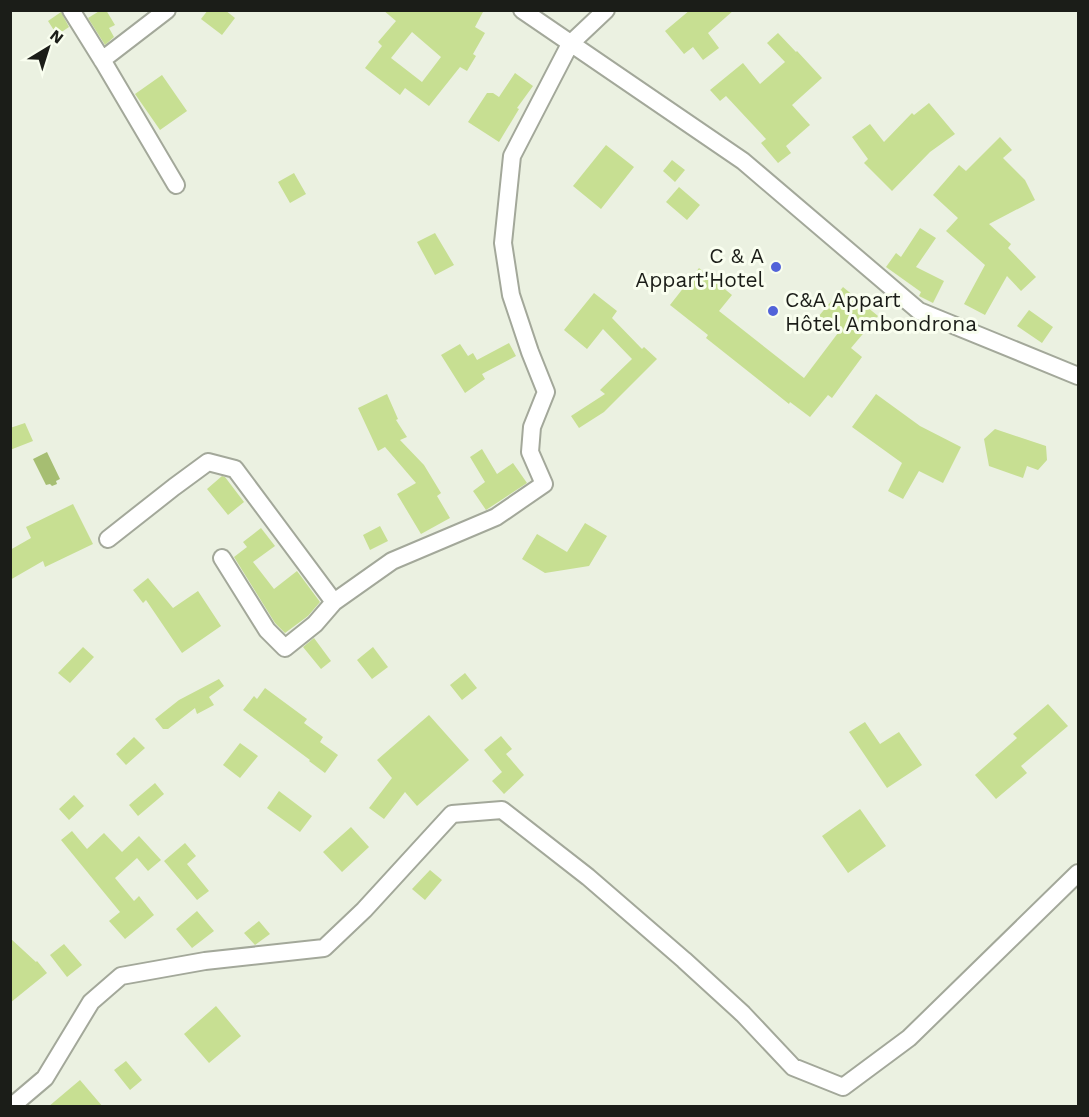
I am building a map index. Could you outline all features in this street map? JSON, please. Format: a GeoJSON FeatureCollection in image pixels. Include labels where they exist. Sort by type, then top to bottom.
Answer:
{"type":"FeatureCollection","features":[{"type":"Feature","properties":{"kind":"street"},"geometry":{"type":"LineString","coordinates":[[71,10],[176,185]]}},
{"type":"Feature","properties":{"kind":"street"},"geometry":{"type":"LineString","coordinates":[[102,60],[167,10]]}},
{"type":"Feature","properties":{"kind":"street"},"geometry":{"type":"LineString","coordinates":[[522,10],[743,161],[919,311],[1078,376]]}},
{"type":"Feature","properties":{"kind":"street"},"geometry":{"type":"LineString","coordinates":[[222,558],[267,630],[285,648],[315,624],[334,602],[392,561],[496,517],[544,484],[531,452],[532,427],[546,392],[530,352],[512,295],[503,243],[512,156],[570,44],[606,10]]}},
{"type":"Feature","properties":{"kind":"street"},"geometry":{"type":"LineString","coordinates":[[108,539],[208,462],[235,469],[334,602]]}},
{"type":"Feature","properties":{"kind":"street"},"geometry":{"type":"LineString","coordinates":[[12,1107],[45,1078],[91,1002],[121,976],[205,961],[324,948],[364,910],[452,814],[502,810],[588,877],[684,960],[743,1014],[793,1067],[843,1087],[909,1038],[1078,873]]}},
{"type":"Feature","properties":{"kind":"shaded area"},"geometry":{"type":"Polygon","coordinates":[[[47,452],[60,479],[52,486],[46,485],[33,459],[47,452]]]}},
{"type":"Feature","properties":{"kind":"building"},"geometry":{"type":"Polygon","coordinates":[[[101,10],[106,10],[115,25],[109,28],[114,37],[105,45],[88,18],[101,10]]]}},
{"type":"Feature","properties":{"kind":"building"},"geometry":{"type":"Polygon","coordinates":[[[208,10],[225,10],[235,18],[222,35],[201,19],[208,10]]]}},
{"type":"Feature","properties":{"kind":"building"},"geometry":{"type":"Polygon","coordinates":[[[383,10],[484,10],[475,27],[485,33],[473,54],[476,56],[467,71],[460,67],[429,106],[405,88],[400,95],[365,68],[382,46],[378,42],[396,21],[383,10]],[[412,32],[391,58],[422,82],[441,57],[412,32]]]}},
{"type":"Feature","properties":{"kind":"building"},"geometry":{"type":"Polygon","coordinates":[[[690,10],[734,10],[708,33],[719,48],[703,60],[693,47],[684,54],[665,31],[690,10]]]}},
{"type":"Feature","properties":{"kind":"building"},"geometry":{"type":"Polygon","coordinates":[[[61,12],[69,27],[57,35],[48,21],[61,12]]]}},
{"type":"Feature","properties":{"kind":"building"},"geometry":{"type":"Polygon","coordinates":[[[778,33],[822,78],[792,105],[810,125],[786,146],[791,153],[778,163],[761,143],[766,139],[726,96],[720,101],[710,90],[743,63],[760,84],[785,62],[767,43],[778,33]]]}},
{"type":"Feature","properties":{"kind":"building"},"geometry":{"type":"Polygon","coordinates":[[[515,73],[533,86],[517,108],[519,109],[499,142],[468,122],[487,93],[493,93],[499,97],[515,73]]]}},
{"type":"Feature","properties":{"kind":"building"},"geometry":{"type":"Polygon","coordinates":[[[162,75],[187,111],[160,130],[135,94],[162,75]]]}},
{"type":"Feature","properties":{"kind":"building"},"geometry":{"type":"Polygon","coordinates":[[[929,103],[955,134],[930,152],[892,191],[864,163],[868,159],[852,137],[870,124],[884,142],[912,113],[914,115],[929,103]]]}},
{"type":"Feature","properties":{"kind":"building"},"geometry":{"type":"Polygon","coordinates":[[[1000,137],[1012,150],[1003,158],[1025,180],[1035,200],[989,224],[1011,244],[1008,248],[1036,277],[1021,291],[1007,276],[985,315],[964,304],[985,265],[946,231],[958,218],[933,195],[959,165],[966,171],[1000,137]]]}},
{"type":"Feature","properties":{"kind":"building"},"geometry":{"type":"Polygon","coordinates":[[[606,145],[634,167],[601,209],[573,186],[606,145]]]}},
{"type":"Feature","properties":{"kind":"building"},"geometry":{"type":"Polygon","coordinates":[[[672,160],[685,170],[675,182],[663,171],[672,160]]]}},
{"type":"Feature","properties":{"kind":"building"},"geometry":{"type":"Polygon","coordinates":[[[294,173],[306,194],[290,203],[278,182],[294,173]]]}},
{"type":"Feature","properties":{"kind":"building"},"geometry":{"type":"Polygon","coordinates":[[[679,187],[700,205],[687,220],[666,202],[679,187]]]}},
{"type":"Feature","properties":{"kind":"building"},"geometry":{"type":"Polygon","coordinates":[[[920,228],[936,238],[916,267],[944,281],[933,303],[919,296],[921,292],[886,267],[896,253],[901,257],[920,228]]]}},
{"type":"Feature","properties":{"kind":"building"},"geometry":{"type":"Polygon","coordinates":[[[435,233],[454,265],[435,275],[417,242],[435,233]]]}},
{"type":"Feature","properties":{"kind":"building"},"geometry":{"type":"Polygon","coordinates":[[[699,268],[732,295],[719,311],[804,378],[838,333],[818,317],[843,287],[878,316],[851,348],[862,357],[832,398],[828,395],[810,417],[790,402],[789,404],[706,338],[708,335],[670,305],[699,268]]]}},
{"type":"Feature","properties":{"kind":"building"},"geometry":{"type":"Polygon","coordinates":[[[594,293],[617,311],[612,318],[642,349],[644,347],[657,359],[604,412],[579,428],[571,416],[605,394],[600,390],[632,359],[603,329],[587,349],[564,330],[594,293]]]}},
{"type":"Feature","properties":{"kind":"building"},"geometry":{"type":"Polygon","coordinates":[[[1029,310],[1053,327],[1042,343],[1017,326],[1029,310]]]}},
{"type":"Feature","properties":{"kind":"building"},"geometry":{"type":"Polygon","coordinates":[[[509,343],[516,356],[482,374],[485,379],[465,393],[441,355],[460,344],[468,356],[473,353],[477,360],[509,343]]]}},
{"type":"Feature","properties":{"kind":"building"},"geometry":{"type":"Polygon","coordinates":[[[387,394],[398,419],[396,420],[407,437],[400,440],[424,465],[441,493],[437,496],[450,518],[421,534],[397,494],[416,483],[385,447],[378,451],[358,408],[387,394]]]}},
{"type":"Feature","properties":{"kind":"building"},"geometry":{"type":"Polygon","coordinates":[[[876,394],[920,426],[961,447],[943,483],[919,471],[903,499],[888,491],[902,463],[852,427],[876,394]]]}},
{"type":"Feature","properties":{"kind":"building"},"geometry":{"type":"Polygon","coordinates":[[[25,423],[33,441],[10,450],[10,428],[25,423]]]}},
{"type":"Feature","properties":{"kind":"building"},"geometry":{"type":"Polygon","coordinates":[[[995,429],[1046,446],[1047,460],[1038,470],[1027,466],[1023,478],[989,466],[984,439],[995,429]]]}},
{"type":"Feature","properties":{"kind":"building"},"geometry":{"type":"Polygon","coordinates":[[[482,449],[497,474],[513,463],[527,483],[486,510],[473,491],[485,482],[470,457],[482,449]]]}},
{"type":"Feature","properties":{"kind":"building"},"geometry":{"type":"Polygon","coordinates":[[[222,476],[244,502],[228,515],[207,489],[222,476]]]}},
{"type":"Feature","properties":{"kind":"building"},"geometry":{"type":"Polygon","coordinates":[[[73,504],[93,544],[45,567],[43,561],[10,580],[10,550],[31,538],[26,527],[73,504]]]}},
{"type":"Feature","properties":{"kind":"building"},"geometry":{"type":"Polygon","coordinates":[[[585,523],[607,536],[589,566],[545,573],[522,559],[537,534],[567,552],[585,523]]]}},
{"type":"Feature","properties":{"kind":"building"},"geometry":{"type":"Polygon","coordinates":[[[380,526],[388,541],[370,550],[363,535],[380,526]]]}},
{"type":"Feature","properties":{"kind":"building"},"geometry":{"type":"Polygon","coordinates":[[[261,528],[275,546],[253,562],[274,589],[297,571],[320,602],[308,616],[285,633],[275,623],[234,557],[247,547],[243,542],[261,528]]]}},
{"type":"Feature","properties":{"kind":"building"},"geometry":{"type":"Polygon","coordinates":[[[148,578],[173,608],[198,591],[221,626],[182,653],[146,600],[143,603],[133,590],[148,578]]]}},
{"type":"Feature","properties":{"kind":"building"},"geometry":{"type":"Polygon","coordinates":[[[314,638],[331,661],[321,669],[303,647],[314,638]]]}},
{"type":"Feature","properties":{"kind":"building"},"geometry":{"type":"Polygon","coordinates":[[[83,647],[94,657],[70,683],[58,673],[83,647]]]}},
{"type":"Feature","properties":{"kind":"building"},"geometry":{"type":"Polygon","coordinates":[[[373,647],[388,667],[372,679],[357,660],[373,647]]]}},
{"type":"Feature","properties":{"kind":"building"},"geometry":{"type":"Polygon","coordinates":[[[465,673],[477,688],[462,700],[450,685],[465,673]]]}},
{"type":"Feature","properties":{"kind":"building"},"geometry":{"type":"Polygon","coordinates":[[[219,679],[224,686],[209,697],[214,705],[197,714],[195,708],[168,729],[163,729],[155,719],[179,700],[219,679]]]}},
{"type":"Feature","properties":{"kind":"building"},"geometry":{"type":"Polygon","coordinates":[[[265,688],[307,719],[304,723],[323,737],[320,742],[338,755],[325,773],[243,710],[254,696],[257,699],[265,688]]]}},
{"type":"Feature","properties":{"kind":"building"},"geometry":{"type":"Polygon","coordinates":[[[1048,704],[1068,726],[1021,766],[1027,773],[996,799],[975,775],[1017,738],[1013,734],[1048,704]]]}},
{"type":"Feature","properties":{"kind":"building"},"geometry":{"type":"Polygon","coordinates":[[[429,715],[469,760],[417,806],[405,792],[384,819],[369,808],[392,778],[377,760],[429,715]]]}},
{"type":"Feature","properties":{"kind":"building"},"geometry":{"type":"Polygon","coordinates":[[[865,722],[880,744],[899,732],[922,765],[887,788],[849,732],[865,722]]]}},
{"type":"Feature","properties":{"kind":"building"},"geometry":{"type":"Polygon","coordinates":[[[501,736],[512,749],[506,754],[524,775],[504,794],[492,781],[502,772],[484,750],[501,736]]]}},
{"type":"Feature","properties":{"kind":"building"},"geometry":{"type":"Polygon","coordinates":[[[134,737],[145,748],[126,765],[116,754],[134,737]]]}},
{"type":"Feature","properties":{"kind":"building"},"geometry":{"type":"Polygon","coordinates":[[[240,743],[258,756],[240,778],[223,765],[240,743]]]}},
{"type":"Feature","properties":{"kind":"building"},"geometry":{"type":"Polygon","coordinates":[[[155,783],[164,794],[138,816],[129,805],[155,783]]]}},
{"type":"Feature","properties":{"kind":"building"},"geometry":{"type":"Polygon","coordinates":[[[279,791],[312,816],[300,832],[267,808],[279,791]]]}},
{"type":"Feature","properties":{"kind":"building"},"geometry":{"type":"Polygon","coordinates":[[[74,795],[84,806],[69,820],[59,809],[74,795]]]}},
{"type":"Feature","properties":{"kind":"building"},"geometry":{"type":"Polygon","coordinates":[[[860,809],[886,846],[848,873],[822,836],[860,809]]]}},
{"type":"Feature","properties":{"kind":"building"},"geometry":{"type":"Polygon","coordinates":[[[351,827],[369,847],[342,872],[323,852],[351,827]]]}},
{"type":"Feature","properties":{"kind":"building"},"geometry":{"type":"Polygon","coordinates":[[[72,831],[87,849],[104,833],[122,852],[139,836],[161,860],[148,871],[137,858],[115,878],[134,901],[139,896],[154,915],[125,939],[109,921],[120,912],[61,840],[72,831]]]}},
{"type":"Feature","properties":{"kind":"building"},"geometry":{"type":"Polygon","coordinates":[[[185,843],[196,856],[187,864],[209,891],[197,900],[164,861],[185,843]]]}},
{"type":"Feature","properties":{"kind":"building"},"geometry":{"type":"Polygon","coordinates":[[[430,870],[442,880],[425,900],[412,889],[430,870]]]}},
{"type":"Feature","properties":{"kind":"building"},"geometry":{"type":"Polygon","coordinates":[[[197,911],[214,931],[192,948],[176,929],[197,911]]]}},
{"type":"Feature","properties":{"kind":"building"},"geometry":{"type":"Polygon","coordinates":[[[259,921],[270,934],[255,945],[244,933],[259,921]]]}},
{"type":"Feature","properties":{"kind":"building"},"geometry":{"type":"Polygon","coordinates":[[[10,938],[37,961],[47,973],[10,1003],[10,938]]]}},
{"type":"Feature","properties":{"kind":"building"},"geometry":{"type":"Polygon","coordinates":[[[64,944],[82,965],[67,977],[50,955],[64,944]]]}},
{"type":"Feature","properties":{"kind":"building"},"geometry":{"type":"Polygon","coordinates":[[[216,1006],[241,1036],[209,1063],[184,1034],[216,1006]]]}},
{"type":"Feature","properties":{"kind":"building"},"geometry":{"type":"Polygon","coordinates":[[[126,1061],[142,1080],[130,1090],[114,1070],[126,1061]]]}},
{"type":"Feature","properties":{"kind":"building"},"geometry":{"type":"Polygon","coordinates":[[[80,1080],[103,1107],[48,1107],[80,1080]]]}},
{"type":"Feature","properties":{"kind":"place","name":"C & A Appart'Hotel"},"geometry":{"type":"Point","coordinates":[776,267]}},
{"type":"Feature","properties":{"kind":"place","name":"C&A Appart Hôtel Ambondrona"},"geometry":{"type":"Point","coordinates":[773,311]}}]}
